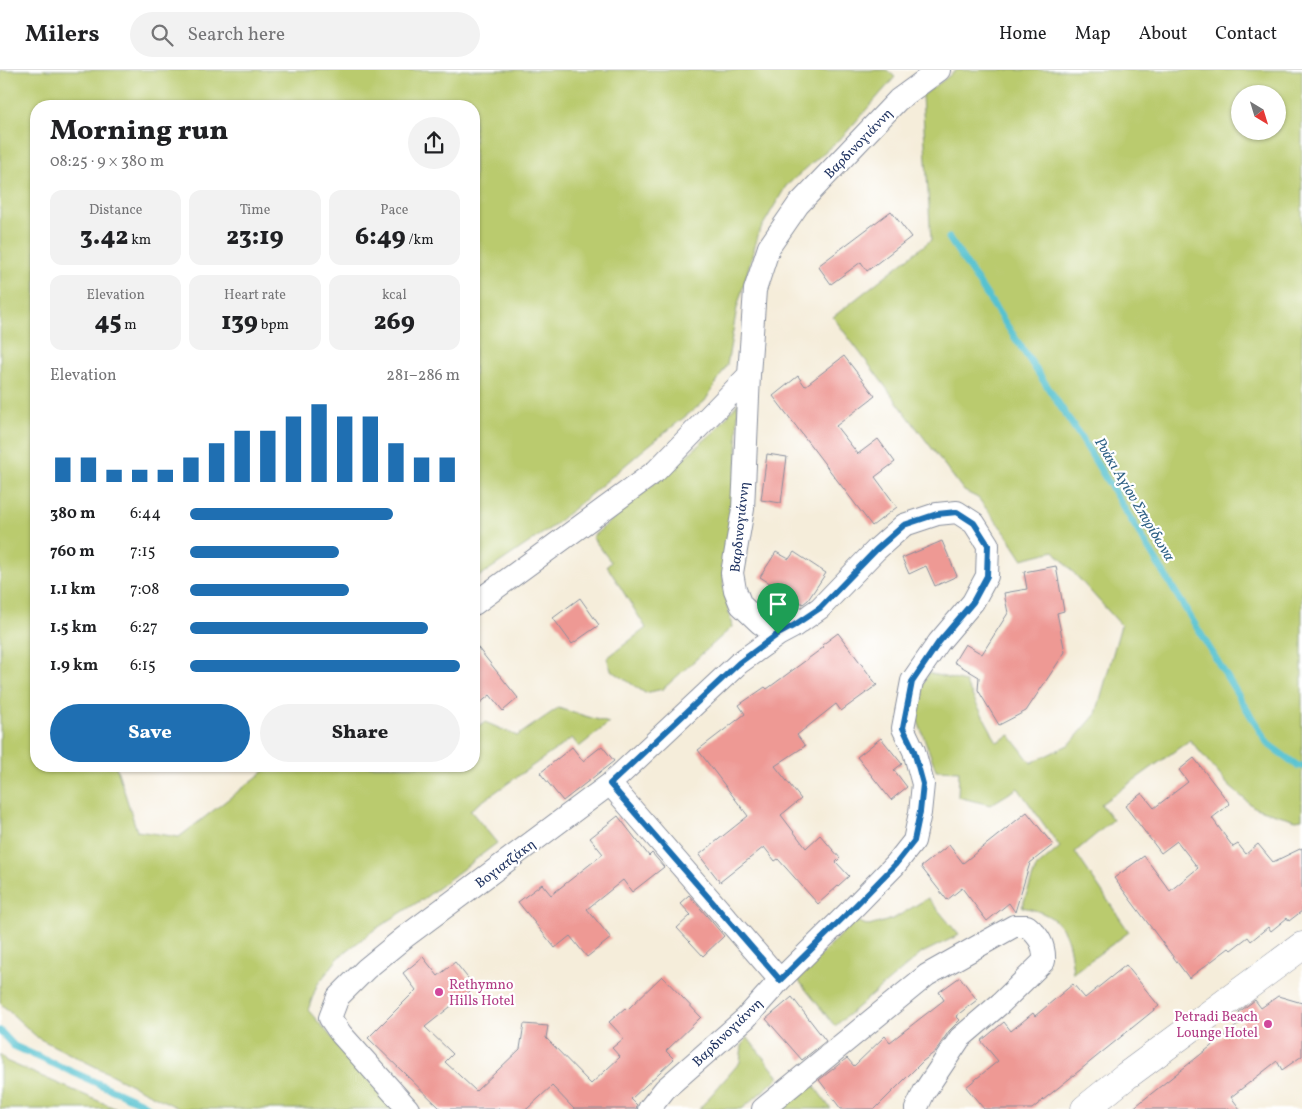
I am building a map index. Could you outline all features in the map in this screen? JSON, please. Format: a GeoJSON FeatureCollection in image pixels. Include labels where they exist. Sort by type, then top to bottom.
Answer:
{"type":"FeatureCollection","features":[{"type":"Feature","properties":{"kind":"main road"},"geometry":{"type":"LineString","coordinates":[[1085,1109],[1126,1076],[1302,946]]}},
{"type":"Feature","properties":{"kind":"street","name":"Βαρδινογιάννη"},"geometry":{"type":"LineString","coordinates":[[649,1109],[665,1089],[746,1018],[780,980],[895,865],[914,841],[923,784],[914,751],[903,728],[912,682],[939,642],[973,602],[987,576],[988,545],[974,523],[957,512],[937,514],[904,525],[876,550],[820,608],[778,634],[760,623],[741,605],[735,590],[732,573],[743,509],[755,290],[770,246],[798,205],[898,100],[939,70]]}},
{"type":"Feature","properties":{"kind":"street"},"geometry":{"type":"LineString","coordinates":[[480,600],[656,471],[749,375]]}},
{"type":"Feature","properties":{"kind":"street","name":"Βογιατζάκη"},"geometry":{"type":"LineString","coordinates":[[408,1109],[341,1034],[330,1018],[338,997],[366,969],[405,937],[610,784],[739,663],[778,634]]}},
{"type":"Feature","properties":{"kind":"street"},"geometry":{"type":"LineString","coordinates":[[610,784],[780,980]]}},
{"type":"Feature","properties":{"kind":"street"},"geometry":{"type":"LineString","coordinates":[[763,1109],[927,975],[1014,926],[1027,926],[1042,942],[1044,961],[1001,1003],[960,1038],[924,1092],[916,1109]]}},
{"type":"Feature","properties":{"kind":"green space"},"geometry":{"type":"Polygon","coordinates":[[[0,70],[887,70],[895,77],[844,135],[786,186],[759,232],[737,308],[727,365],[705,401],[552,527],[480,576],[480,100],[30,100],[30,772],[118,772],[137,831],[179,837],[263,772],[480,772],[480,726],[485,722],[517,736],[558,708],[609,723],[579,747],[572,738],[470,810],[497,843],[426,897],[374,930],[340,956],[317,985],[308,1010],[394,1109],[180,1109],[38,1038],[0,1003],[0,70]]]}},
{"type":"Feature","properties":{"kind":"green space"},"geometry":{"type":"Polygon","coordinates":[[[957,70],[1302,70],[1302,819],[1296,820],[1255,808],[1229,786],[1190,740],[1101,804],[1113,820],[1075,852],[1129,932],[1073,973],[1069,947],[1062,928],[1048,915],[1022,907],[1036,868],[1060,847],[1018,788],[990,805],[958,797],[959,771],[936,770],[913,708],[928,673],[965,682],[997,742],[1010,735],[1031,763],[1070,744],[1096,714],[1121,625],[1054,551],[1022,559],[1006,534],[978,498],[964,491],[833,317],[931,240],[922,96],[957,70]]]}},
{"type":"Feature","properties":{"kind":"green space"},"geometry":{"type":"Polygon","coordinates":[[[738,403],[737,460],[723,584],[732,627],[663,689],[645,693],[611,670],[607,658],[646,628],[607,566],[611,562],[592,537],[715,431],[738,403]]]}},
{"type":"Feature","properties":{"kind":"green space"},"geometry":{"type":"Polygon","coordinates":[[[928,898],[959,935],[922,953],[835,1026],[798,980],[854,920],[869,926],[893,919],[928,898]]]}},
{"type":"Feature","properties":{"kind":"green space"},"geometry":{"type":"Polygon","coordinates":[[[747,1037],[779,1077],[742,1109],[699,1109],[740,1062],[742,1046],[747,1037]]]}},
{"type":"Feature","properties":{"kind":"green space"},"geometry":{"type":"Polygon","coordinates":[[[0,1054],[6,1061],[117,1109],[0,1109],[0,1054]]]}},
{"type":"Feature","properties":{"kind":"green space"},"geometry":{"type":"Polygon","coordinates":[[[809,1079],[831,1109],[775,1109],[809,1079]]]}},
{"type":"Feature","properties":{"kind":"building"},"geometry":{"type":"Polygon","coordinates":[[[891,211],[911,237],[867,271],[861,262],[831,284],[818,266],[891,211]]]}},
{"type":"Feature","properties":{"kind":"building"},"geometry":{"type":"Polygon","coordinates":[[[844,356],[875,396],[836,426],[858,454],[878,439],[895,462],[875,477],[897,507],[872,526],[773,396],[798,376],[805,386],[844,356]]]}},
{"type":"Feature","properties":{"kind":"building"},"geometry":{"type":"Polygon","coordinates":[[[767,454],[787,457],[781,503],[761,500],[767,454]]]}},
{"type":"Feature","properties":{"kind":"building"},"geometry":{"type":"Polygon","coordinates":[[[942,541],[957,576],[935,586],[926,566],[909,574],[902,558],[942,541]]]}},
{"type":"Feature","properties":{"kind":"building"},"geometry":{"type":"Polygon","coordinates":[[[776,552],[789,559],[794,552],[826,573],[808,600],[803,604],[760,577],[776,552]]]}},
{"type":"Feature","properties":{"kind":"building"},"geometry":{"type":"Polygon","coordinates":[[[1056,566],[1064,611],[1057,613],[1065,652],[1026,711],[999,725],[978,690],[979,677],[954,662],[965,644],[982,654],[1008,613],[1004,593],[1027,589],[1024,572],[1056,566]]]}},
{"type":"Feature","properties":{"kind":"building"},"geometry":{"type":"Polygon","coordinates":[[[580,598],[599,625],[572,644],[553,618],[580,598]]]}},
{"type":"Feature","properties":{"kind":"building"},"geometry":{"type":"Polygon","coordinates":[[[838,633],[877,685],[841,711],[836,704],[797,735],[805,746],[775,766],[801,799],[781,815],[806,848],[820,835],[840,858],[836,862],[849,876],[818,904],[778,859],[775,861],[764,847],[720,882],[699,855],[748,816],[698,750],[745,714],[739,705],[765,687],[767,689],[824,647],[822,645],[838,633]]]}},
{"type":"Feature","properties":{"kind":"building"},"geometry":{"type":"Polygon","coordinates":[[[480,650],[518,698],[503,711],[490,695],[480,703],[480,650]]]}},
{"type":"Feature","properties":{"kind":"building"},"geometry":{"type":"Polygon","coordinates":[[[881,738],[902,764],[894,770],[907,787],[891,800],[857,757],[881,738]]]}},
{"type":"Feature","properties":{"kind":"building"},"geometry":{"type":"Polygon","coordinates":[[[602,746],[614,761],[563,801],[540,773],[572,747],[583,761],[602,746]]]}},
{"type":"Feature","properties":{"kind":"building"},"geometry":{"type":"Polygon","coordinates":[[[1194,758],[1230,804],[1212,818],[1233,847],[1238,844],[1246,854],[1258,844],[1273,862],[1302,848],[1302,911],[1289,921],[1287,918],[1271,931],[1268,927],[1251,941],[1248,937],[1231,950],[1229,948],[1189,978],[1114,878],[1144,856],[1170,891],[1198,868],[1177,841],[1161,853],[1125,806],[1142,793],[1154,808],[1188,782],[1179,770],[1194,758]]]}},
{"type":"Feature","properties":{"kind":"building"},"geometry":{"type":"Polygon","coordinates":[[[1027,812],[1053,845],[1030,863],[1015,912],[1009,903],[987,921],[962,888],[947,900],[921,867],[949,845],[963,863],[1027,812]]]}},
{"type":"Feature","properties":{"kind":"building"},"geometry":{"type":"Polygon","coordinates":[[[618,816],[649,856],[652,853],[664,867],[632,892],[623,880],[587,909],[611,938],[587,957],[570,936],[555,948],[518,902],[542,884],[551,895],[603,854],[590,838],[618,816]]]}},
{"type":"Feature","properties":{"kind":"building"},"geometry":{"type":"Polygon","coordinates":[[[689,895],[724,936],[703,956],[677,928],[691,915],[680,903],[689,895]]]}},
{"type":"Feature","properties":{"kind":"building"},"geometry":{"type":"Polygon","coordinates":[[[423,957],[438,976],[455,962],[475,987],[425,1027],[453,1054],[445,1062],[476,1091],[520,1049],[524,1024],[548,1026],[546,1038],[591,1084],[620,1057],[612,1048],[624,1038],[609,1022],[625,1008],[627,1010],[662,976],[701,1017],[666,1051],[674,1059],[631,1099],[637,1105],[636,1109],[574,1109],[552,1086],[527,1109],[441,1109],[368,1038],[416,990],[403,973],[423,957]]]}},
{"type":"Feature","properties":{"kind":"building"},"geometry":{"type":"Polygon","coordinates":[[[1126,965],[1159,1006],[1032,1109],[984,1109],[966,1087],[998,1061],[981,1041],[1004,1022],[1011,1031],[1033,1013],[1035,1016],[1073,984],[1085,998],[1126,965]]]}},
{"type":"Feature","properties":{"kind":"building"},"geometry":{"type":"Polygon","coordinates":[[[960,977],[977,1000],[956,1016],[960,1020],[949,1031],[935,1052],[923,1061],[875,1109],[841,1109],[819,1080],[847,1058],[854,1066],[885,1036],[890,1042],[944,1000],[939,992],[960,977]]]}},
{"type":"Feature","properties":{"kind":"building"},"geometry":{"type":"Polygon","coordinates":[[[1278,996],[1302,1003],[1302,1056],[1282,1070],[1277,1061],[1231,1097],[1240,1109],[1132,1109],[1244,1020],[1239,1012],[1255,1000],[1261,1008],[1278,996]]]}},
{"type":"Feature","properties":{"kind":"building"},"geometry":{"type":"Polygon","coordinates":[[[792,997],[826,1041],[802,1060],[766,1019],[792,997]]]}},
{"type":"Feature","properties":{"kind":"waterway","name":"Ρυάκι Αγίου Σπυρίδωνα"},"geometry":{"type":"LineString","coordinates":[[949,238],[1080,436],[1268,744],[1298,766],[1302,766]]}},
{"type":"Feature","properties":{"kind":"waterway"},"geometry":{"type":"LineString","coordinates":[[0,1031],[14,1046],[142,1103],[150,1109]]}},
{"type":"Feature","properties":{"kind":"place","name":"Rethymno Hills Hotel"},"geometry":{"type":"Point","coordinates":[439,992]}},
{"type":"Feature","properties":{"kind":"place","name":"Petradi Beach Lounge Hotel"},"geometry":{"type":"Point","coordinates":[1268,1024]}},
{"type":"Feature","properties":{"kind":"route"},"geometry":{"type":"LineString","coordinates":[[957,512],[974,523],[988,545],[987,576],[973,602],[939,642],[912,682],[903,728],[914,751],[923,784],[914,841],[895,865],[780,980],[610,784],[739,663],[778,634],[820,608],[862,567],[876,550],[904,525],[937,514],[957,512]]}}]}
